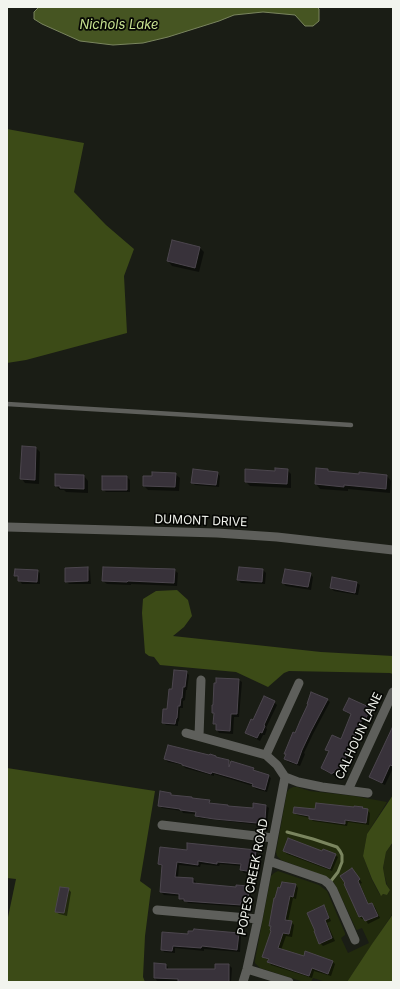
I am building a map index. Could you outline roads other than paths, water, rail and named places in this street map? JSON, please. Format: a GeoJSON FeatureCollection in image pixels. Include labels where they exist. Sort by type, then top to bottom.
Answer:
{"type":"FeatureCollection","features":[{"type":"Feature","properties":{"kind":"street","name":"DUMONT DRIVE"},"geometry":{"type":"LineString","coordinates":[[7,527],[217,533],[277,537],[393,550]]}},
{"type":"Feature","properties":{"kind":"street"},"geometry":{"type":"LineString","coordinates":[[199,736],[201,680]]}},
{"type":"Feature","properties":{"kind":"street"},"geometry":{"type":"LineString","coordinates":[[266,756],[299,683]]}},
{"type":"Feature","properties":{"kind":"street","name":"CALHOUN LANE"},"geometry":{"type":"LineString","coordinates":[[348,790],[393,692]]}},
{"type":"Feature","properties":{"kind":"street"},"geometry":{"type":"LineString","coordinates":[[186,733],[266,756],[277,765],[285,777],[298,782],[322,787],[368,793]]}},
{"type":"Feature","properties":{"kind":"street","name":"POPES CREEK ROAD"},"geometry":{"type":"LineString","coordinates":[[243,982],[258,919],[285,777]]}},
{"type":"Feature","properties":{"kind":"street"},"geometry":{"type":"LineString","coordinates":[[162,825],[273,838]]}},
{"type":"Feature","properties":{"kind":"street"},"geometry":{"type":"LineString","coordinates":[[269,861],[324,880],[329,884],[355,940]]}},
{"type":"Feature","properties":{"kind":"street"},"geometry":{"type":"LineString","coordinates":[[157,910],[258,919]]}},
{"type":"Feature","properties":{"kind":"street"},"geometry":{"type":"LineString","coordinates":[[247,969],[289,982]]}},
{"type":"Feature","properties":{"kind":"lane"},"geometry":{"type":"LineString","coordinates":[[7,404],[223,416],[350,425]]}},
{"type":"Feature","properties":{"kind":"water","name":"Nichols Lake"},"geometry":{"type":"Polygon","coordinates":[[[39,7],[317,7],[319,9],[319,21],[313,26],[305,26],[295,15],[263,12],[234,15],[168,37],[143,43],[113,45],[80,41],[42,24],[34,19],[34,12],[39,7]]]}},
{"type":"Feature","properties":{"kind":"waterway"},"geometry":{"type":"LineString","coordinates":[[287,832],[337,847],[342,855],[342,862],[338,872],[331,881]]}}]}
